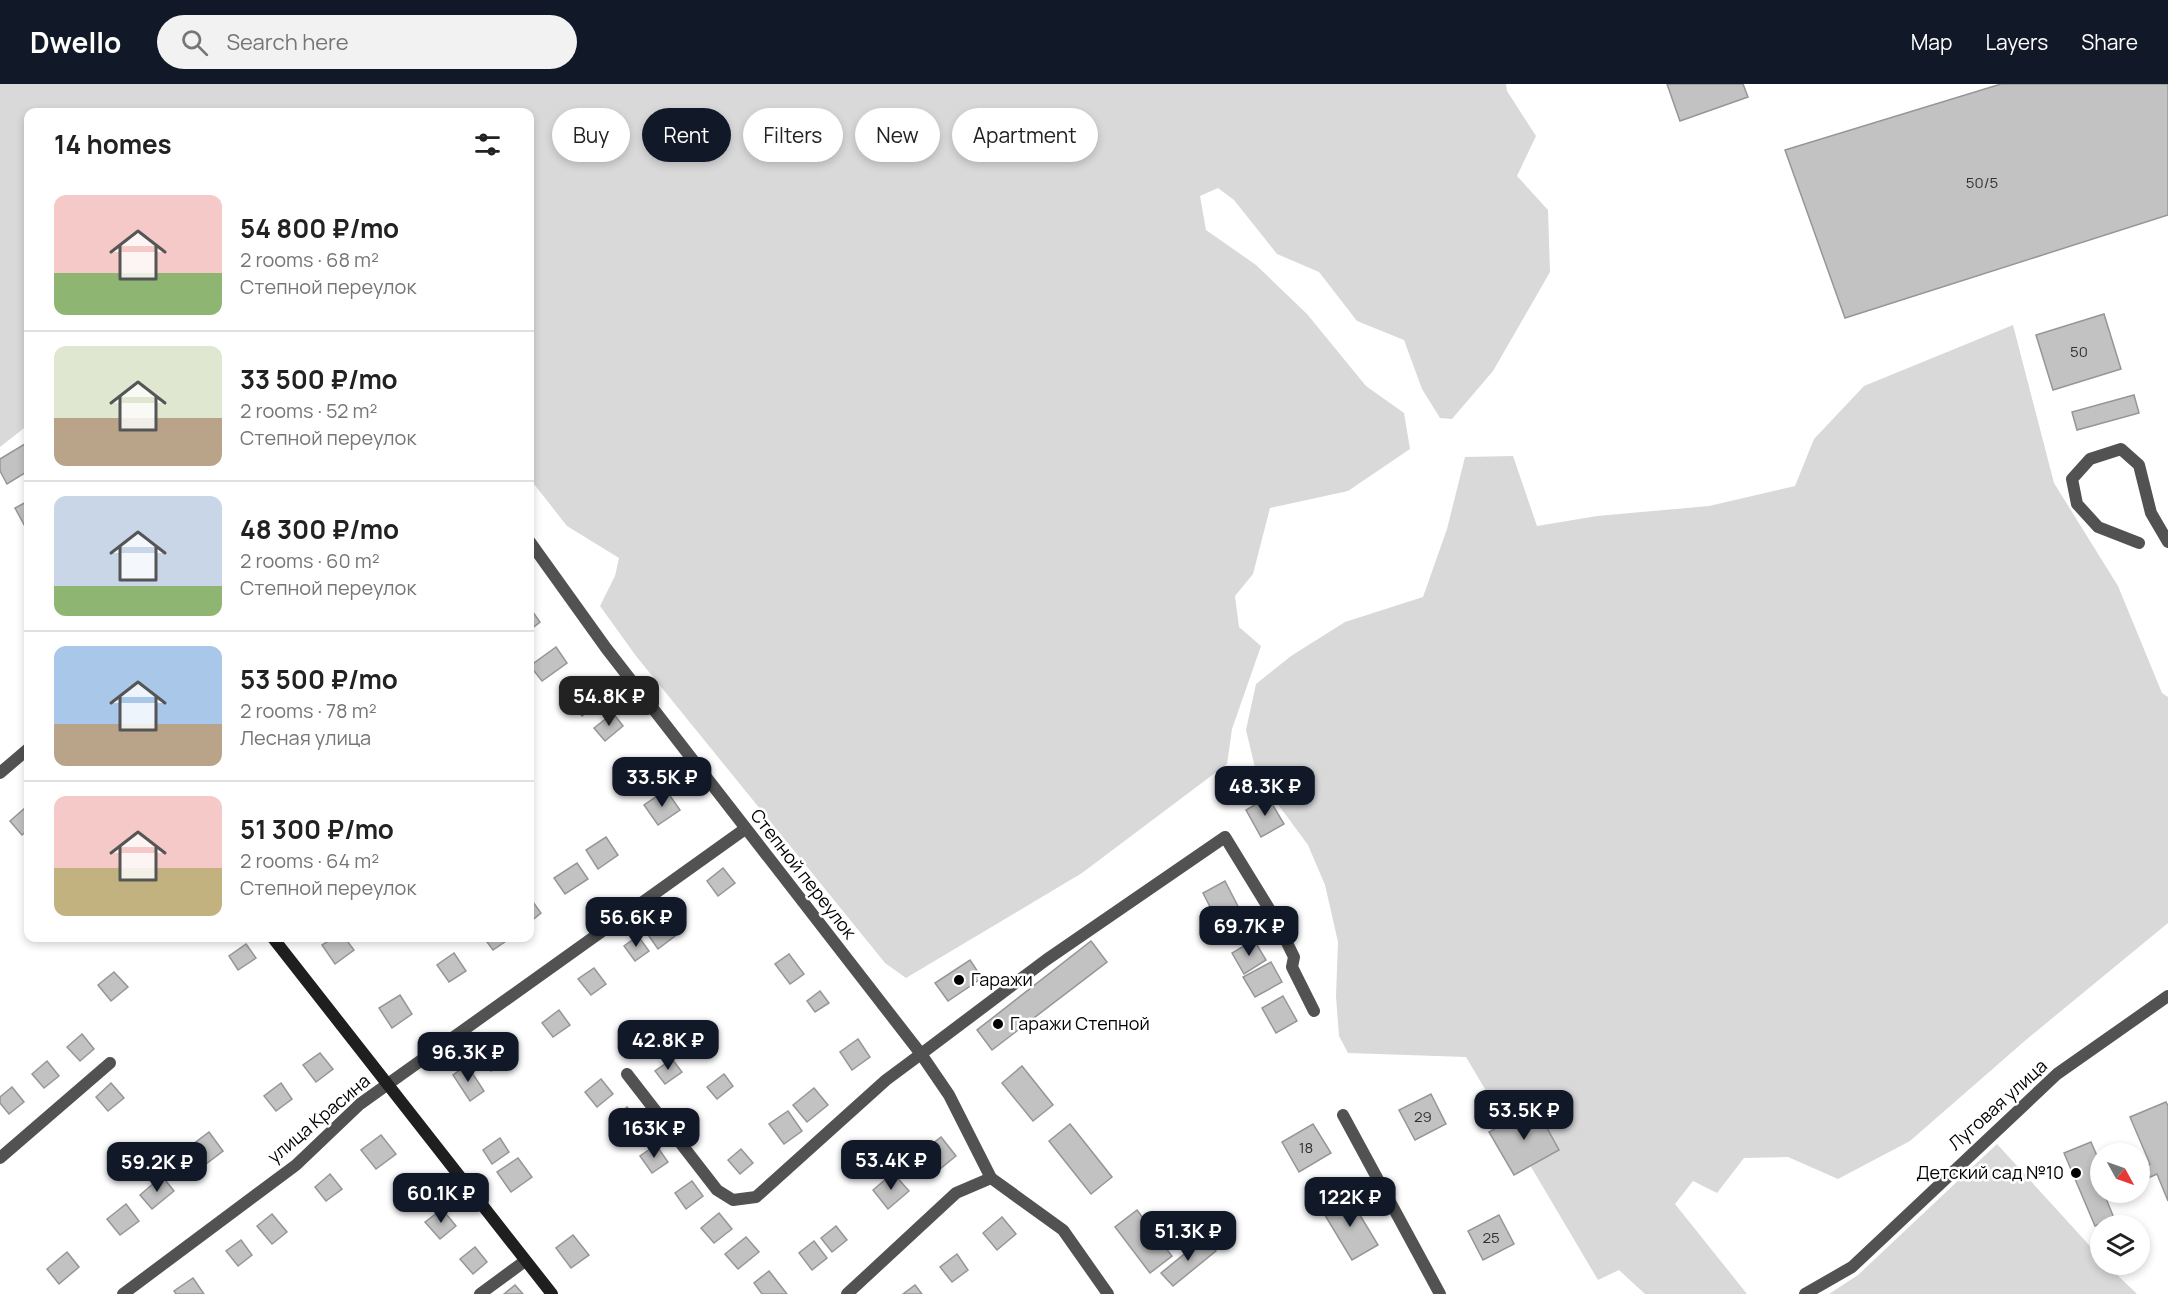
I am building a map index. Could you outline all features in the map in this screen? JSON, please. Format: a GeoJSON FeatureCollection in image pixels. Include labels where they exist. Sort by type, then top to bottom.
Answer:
{"type":"FeatureCollection","features":[{"type":"Feature","properties":{"kind":"street"},"geometry":{"type":"LineString","coordinates":[[2139,543],[2098,527],[2077,504],[2072,479],[2090,459],[2121,448],[2139,465],[2151,513],[2168,542]]}},
{"type":"Feature","properties":{"kind":"street","name":"Степной переулок"},"geometry":{"type":"LineString","coordinates":[[534,548],[606,648],[921,1054],[950,1095],[992,1178],[1064,1230],[1108,1294]]}},
{"type":"Feature","properties":{"kind":"street"},"geometry":{"type":"LineString","coordinates":[[0,773],[24,752]]}},
{"type":"Feature","properties":{"kind":"street","name":"улица Красина"},"geometry":{"type":"LineString","coordinates":[[123,1294],[296,1165],[360,1104],[745,829]]}},
{"type":"Feature","properties":{"kind":"street"},"geometry":{"type":"LineString","coordinates":[[627,1074],[717,1190],[733,1200],[756,1197],[886,1080],[1046,960],[1225,837],[1276,920],[1294,957],[1292,967],[1314,1011]]}},
{"type":"Feature","properties":{"kind":"street"},"geometry":{"type":"LineString","coordinates":[[276,942],[552,1294]]}},
{"type":"Feature","properties":{"kind":"street","name":"Луговая улица"},"geometry":{"type":"LineString","coordinates":[[1805,1294],[1852,1268],[2057,1074],[2168,996]]}},
{"type":"Feature","properties":{"kind":"street"},"geometry":{"type":"LineString","coordinates":[[0,1158],[110,1063]]}},
{"type":"Feature","properties":{"kind":"street"},"geometry":{"type":"LineString","coordinates":[[1343,1115],[1440,1294]]}},
{"type":"Feature","properties":{"kind":"street"},"geometry":{"type":"LineString","coordinates":[[847,1294],[956,1193],[992,1178]]}},
{"type":"Feature","properties":{"kind":"street"},"geometry":{"type":"LineString","coordinates":[[480,1294],[525,1261]]}},
{"type":"Feature","properties":{"kind":"shaded area"},"geometry":{"type":"Polygon","coordinates":[[[0,84],[1506,84],[1507,91],[1536,136],[1517,176],[1548,210],[1550,272],[1493,371],[1452,419],[1440,418],[1422,389],[1404,340],[1357,321],[1319,272],[1277,254],[1234,200],[1218,188],[1200,196],[1206,230],[1256,265],[1307,314],[1366,386],[1404,413],[1410,449],[1348,491],[1270,508],[1253,574],[1235,596],[1239,627],[1261,646],[1232,729],[1227,764],[1082,873],[906,978],[885,963],[636,656],[600,606],[615,576],[619,558],[567,526],[534,484],[534,108],[24,108],[24,428],[0,447],[0,84]]]}},
{"type":"Feature","properties":{"kind":"shaded area"},"geometry":{"type":"Polygon","coordinates":[[[2013,325],[2054,483],[2118,586],[2162,693],[2168,697],[2168,923],[2027,1039],[1910,1141],[1838,1179],[1788,1157],[1744,1158],[1717,1193],[1693,1181],[1675,1204],[1747,1294],[1645,1294],[1619,1270],[1598,1280],[1466,1057],[1348,1053],[1339,1036],[1336,996],[1338,942],[1325,885],[1308,845],[1257,776],[1246,730],[1256,684],[1291,656],[1345,622],[1423,597],[1447,529],[1465,457],[1513,456],[1537,526],[1597,516],[1709,506],[1795,486],[1814,439],[1864,386],[2013,325]]]}},
{"type":"Feature","properties":{"kind":"shaded area"},"geometry":{"type":"Polygon","coordinates":[[[1997,1144],[2090,1246],[2090,1275],[2117,1275],[2137,1294],[1829,1294],[1858,1275],[1997,1144]]]}},
{"type":"Feature","properties":{"kind":"building"},"geometry":{"type":"Polygon","coordinates":[[[1667,84],[1743,84],[1748,97],[1680,121],[1667,84]]]}},
{"type":"Feature","properties":{"kind":"building"},"geometry":{"type":"Polygon","coordinates":[[[2001,84],[2168,84],[2168,215],[1845,318],[1785,150],[2001,84]]]}},
{"type":"Feature","properties":{"kind":"building"},"geometry":{"type":"Polygon","coordinates":[[[2104,314],[2121,369],[2053,390],[2036,335],[2104,314]]]}},
{"type":"Feature","properties":{"kind":"building"},"geometry":{"type":"Polygon","coordinates":[[[2134,395],[2139,413],[2077,430],[2072,412],[2134,395]]]}},
{"type":"Feature","properties":{"kind":"building"},"geometry":{"type":"Polygon","coordinates":[[[24,444],[24,473],[7,484],[0,471],[0,459],[24,444]]]}},
{"type":"Feature","properties":{"kind":"building"},"geometry":{"type":"Polygon","coordinates":[[[24,503],[24,525],[15,508],[24,503]]]}},
{"type":"Feature","properties":{"kind":"building"},"geometry":{"type":"Polygon","coordinates":[[[534,614],[540,622],[534,627],[534,614]]]}},
{"type":"Feature","properties":{"kind":"building"},"geometry":{"type":"Polygon","coordinates":[[[556,647],[567,663],[542,681],[534,671],[534,663],[556,647]]]}},
{"type":"Feature","properties":{"kind":"building"},"geometry":{"type":"Polygon","coordinates":[[[586,688],[598,704],[582,716],[571,700],[586,688]]]}},
{"type":"Feature","properties":{"kind":"building"},"geometry":{"type":"Polygon","coordinates":[[[613,713],[623,726],[605,741],[594,728],[613,713]]]}},
{"type":"Feature","properties":{"kind":"building"},"geometry":{"type":"Polygon","coordinates":[[[666,790],[680,810],[658,825],[644,805],[666,790]]]}},
{"type":"Feature","properties":{"kind":"building"},"geometry":{"type":"Polygon","coordinates":[[[1268,797],[1284,824],[1261,837],[1246,810],[1268,797]]]}},
{"type":"Feature","properties":{"kind":"building"},"geometry":{"type":"Polygon","coordinates":[[[24,809],[24,833],[22,835],[10,821],[24,809]]]}},
{"type":"Feature","properties":{"kind":"building"},"geometry":{"type":"Polygon","coordinates":[[[606,837],[618,855],[598,869],[586,850],[606,837]]]}},
{"type":"Feature","properties":{"kind":"building"},"geometry":{"type":"Polygon","coordinates":[[[577,863],[588,879],[565,894],[554,878],[577,863]]]}},
{"type":"Feature","properties":{"kind":"building"},"geometry":{"type":"Polygon","coordinates":[[[723,868],[735,883],[718,896],[707,881],[723,868]]]}},
{"type":"Feature","properties":{"kind":"building"},"geometry":{"type":"Polygon","coordinates":[[[1225,881],[1244,918],[1222,930],[1203,893],[1225,881]]]}},
{"type":"Feature","properties":{"kind":"building"},"geometry":{"type":"Polygon","coordinates":[[[534,903],[541,913],[534,919],[534,903]]]}},
{"type":"Feature","properties":{"kind":"building"},"geometry":{"type":"Polygon","coordinates":[[[663,920],[675,936],[658,949],[646,932],[663,920]]]}},
{"type":"Feature","properties":{"kind":"building"},"geometry":{"type":"Polygon","coordinates":[[[638,936],[649,951],[635,961],[624,946],[638,936]]]}},
{"type":"Feature","properties":{"kind":"building"},"geometry":{"type":"Polygon","coordinates":[[[1254,940],[1266,960],[1244,974],[1232,953],[1254,940]]]}},
{"type":"Feature","properties":{"kind":"building"},"geometry":{"type":"Polygon","coordinates":[[[1091,941],[1107,962],[992,1050],[977,1030],[1091,941]]]}},
{"type":"Feature","properties":{"kind":"building"},"geometry":{"type":"Polygon","coordinates":[[[327,942],[348,942],[354,950],[335,964],[322,945],[327,942]]]}},
{"type":"Feature","properties":{"kind":"building"},"geometry":{"type":"Polygon","coordinates":[[[487,942],[505,942],[493,950],[487,942]]]}},
{"type":"Feature","properties":{"kind":"building"},"geometry":{"type":"Polygon","coordinates":[[[246,944],[256,958],[238,970],[229,956],[246,944]]]}},
{"type":"Feature","properties":{"kind":"building"},"geometry":{"type":"Polygon","coordinates":[[[454,953],[466,971],[449,982],[437,965],[454,953]]]}},
{"type":"Feature","properties":{"kind":"building"},"geometry":{"type":"Polygon","coordinates":[[[789,954],[804,974],[790,984],[775,964],[789,954]]]}},
{"type":"Feature","properties":{"kind":"building","name":"Гаражи"},"geometry":{"type":"Polygon","coordinates":[[[970,960],[982,978],[948,1001],[935,983],[970,960]]]}},
{"type":"Feature","properties":{"kind":"building"},"geometry":{"type":"Polygon","coordinates":[[[1271,962],[1282,982],[1255,997],[1243,977],[1271,962]]]}},
{"type":"Feature","properties":{"kind":"building"},"geometry":{"type":"Polygon","coordinates":[[[594,968],[606,984],[591,995],[578,979],[594,968]]]}},
{"type":"Feature","properties":{"kind":"building"},"geometry":{"type":"Polygon","coordinates":[[[114,972],[128,987],[111,1001],[98,985],[114,972]]]}},
{"type":"Feature","properties":{"kind":"building"},"geometry":{"type":"Polygon","coordinates":[[[820,991],[829,1003],[815,1012],[807,1001],[820,991]]]}},
{"type":"Feature","properties":{"kind":"building"},"geometry":{"type":"Polygon","coordinates":[[[400,995],[412,1014],[392,1028],[379,1008],[400,995]]]}},
{"type":"Feature","properties":{"kind":"building"},"geometry":{"type":"Polygon","coordinates":[[[1283,996],[1297,1021],[1276,1033],[1262,1008],[1283,996]]]}},
{"type":"Feature","properties":{"kind":"building"},"geometry":{"type":"Polygon","coordinates":[[[559,1010],[570,1025],[553,1037],[542,1023],[559,1010]]]}},
{"type":"Feature","properties":{"kind":"building"},"geometry":{"type":"Polygon","coordinates":[[[646,1029],[657,1045],[641,1056],[630,1040],[646,1029]]]}},
{"type":"Feature","properties":{"kind":"building"},"geometry":{"type":"Polygon","coordinates":[[[82,1034],[94,1049],[80,1061],[67,1047],[82,1034]]]}},
{"type":"Feature","properties":{"kind":"building"},"geometry":{"type":"Polygon","coordinates":[[[858,1039],[870,1057],[852,1070],[840,1052],[858,1039]]]}},
{"type":"Feature","properties":{"kind":"building"},"geometry":{"type":"Polygon","coordinates":[[[496,1040],[509,1059],[491,1071],[478,1052],[496,1040]]]}},
{"type":"Feature","properties":{"kind":"building"},"geometry":{"type":"Polygon","coordinates":[[[320,1053],[333,1069],[316,1082],[303,1065],[320,1053]]]}},
{"type":"Feature","properties":{"kind":"building"},"geometry":{"type":"Polygon","coordinates":[[[672,1059],[682,1072],[665,1084],[655,1071],[672,1059]]]}},
{"type":"Feature","properties":{"kind":"building"},"geometry":{"type":"Polygon","coordinates":[[[47,1061],[59,1076],[44,1088],[32,1074],[47,1061]]]}},
{"type":"Feature","properties":{"kind":"building"},"geometry":{"type":"Polygon","coordinates":[[[467,1065],[484,1091],[470,1101],[453,1075],[467,1065]]]}},
{"type":"Feature","properties":{"kind":"building"},"geometry":{"type":"Polygon","coordinates":[[[1022,1066],[1053,1105],[1033,1121],[1002,1083],[1022,1066]]]}},
{"type":"Feature","properties":{"kind":"building"},"geometry":{"type":"Polygon","coordinates":[[[724,1074],[733,1086],[717,1099],[707,1087],[724,1074]]]}},
{"type":"Feature","properties":{"kind":"building"},"geometry":{"type":"Polygon","coordinates":[[[601,1079],[613,1094],[597,1107],[585,1092],[601,1079]]]}},
{"type":"Feature","properties":{"kind":"building"},"geometry":{"type":"Polygon","coordinates":[[[111,1083],[124,1098],[108,1111],[96,1097],[111,1083]]]}},
{"type":"Feature","properties":{"kind":"building"},"geometry":{"type":"Polygon","coordinates":[[[281,1083],[292,1099],[276,1111],[264,1096],[281,1083]]]}},
{"type":"Feature","properties":{"kind":"building"},"geometry":{"type":"Polygon","coordinates":[[[12,1087],[24,1102],[9,1114],[0,1103],[0,1097],[12,1087]]]}},
{"type":"Feature","properties":{"kind":"building"},"geometry":{"type":"Polygon","coordinates":[[[814,1088],[828,1105],[807,1122],[793,1105],[814,1088]]]}},
{"type":"Feature","properties":{"kind":"building"},"geometry":{"type":"Polygon","coordinates":[[[1431,1094],[1446,1124],[1415,1140],[1399,1110],[1431,1094]]]}},
{"type":"Feature","properties":{"kind":"building"},"geometry":{"type":"Polygon","coordinates":[[[2166,1102],[2168,1106],[2168,1201],[2157,1174],[2150,1177],[2150,1143],[2141,1143],[2130,1117],[2166,1102]]]}},
{"type":"Feature","properties":{"kind":"building"},"geometry":{"type":"Polygon","coordinates":[[[1535,1106],[1559,1150],[1514,1175],[1489,1132],[1535,1106]]]}},
{"type":"Feature","properties":{"kind":"building"},"geometry":{"type":"Polygon","coordinates":[[[627,1107],[641,1125],[625,1138],[610,1121],[627,1107]]]}},
{"type":"Feature","properties":{"kind":"building"},"geometry":{"type":"Polygon","coordinates":[[[788,1111],[802,1131],[784,1144],[769,1124],[788,1111]]]}},
{"type":"Feature","properties":{"kind":"building"},"geometry":{"type":"Polygon","coordinates":[[[1070,1124],[1112,1177],[1091,1194],[1049,1141],[1070,1124]]]}},
{"type":"Feature","properties":{"kind":"building"},"geometry":{"type":"Polygon","coordinates":[[[1313,1124],[1331,1153],[1299,1172],[1282,1142],[1313,1124]]]}},
{"type":"Feature","properties":{"kind":"building"},"geometry":{"type":"Polygon","coordinates":[[[209,1132],[223,1151],[206,1164],[192,1145],[209,1132]]]}},
{"type":"Feature","properties":{"kind":"building"},"geometry":{"type":"Polygon","coordinates":[[[381,1135],[396,1154],[376,1169],[361,1150],[381,1135]]]}},
{"type":"Feature","properties":{"kind":"building"},"geometry":{"type":"Polygon","coordinates":[[[941,1137],[956,1156],[935,1173],[919,1154],[941,1137]]]}},
{"type":"Feature","properties":{"kind":"building"},"geometry":{"type":"Polygon","coordinates":[[[500,1138],[509,1152],[492,1164],[483,1150],[500,1138]]]}},
{"type":"Feature","properties":{"kind":"building"},"geometry":{"type":"Polygon","coordinates":[[[2091,1142],[2090,1203],[2108,1203],[2113,1215],[2090,1215],[2064,1153],[2091,1142]]]}},
{"type":"Feature","properties":{"kind":"building"},"geometry":{"type":"Polygon","coordinates":[[[656,1145],[668,1162],[652,1173],[640,1156],[656,1145]]]}},
{"type":"Feature","properties":{"kind":"building"},"geometry":{"type":"Polygon","coordinates":[[[741,1149],[753,1163],[740,1174],[728,1160],[741,1149]]]}},
{"type":"Feature","properties":{"kind":"building"},"geometry":{"type":"Polygon","coordinates":[[[518,1158],[532,1177],[511,1192],[497,1172],[518,1158]]]}},
{"type":"Feature","properties":{"kind":"building"},"geometry":{"type":"Polygon","coordinates":[[[893,1173],[909,1191],[888,1209],[873,1190],[893,1173]]]}},
{"type":"Feature","properties":{"kind":"building"},"geometry":{"type":"Polygon","coordinates":[[[330,1174],[342,1189],[326,1201],[315,1187],[330,1174]]]}},
{"type":"Feature","properties":{"kind":"building"},"geometry":{"type":"Polygon","coordinates":[[[162,1176],[174,1191],[152,1209],[140,1195],[162,1176]]]}},
{"type":"Feature","properties":{"kind":"building"},"geometry":{"type":"Polygon","coordinates":[[[692,1181],[703,1196],[686,1209],[675,1193],[692,1181]]]}},
{"type":"Feature","properties":{"kind":"building"},"geometry":{"type":"Polygon","coordinates":[[[1349,1197],[1378,1245],[1352,1260],[1323,1212],[1349,1197]]]}},
{"type":"Feature","properties":{"kind":"building"},"geometry":{"type":"Polygon","coordinates":[[[126,1204],[139,1221],[120,1235],[107,1219],[126,1204]]]}},
{"type":"Feature","properties":{"kind":"building"},"geometry":{"type":"Polygon","coordinates":[[[442,1209],[456,1226],[440,1239],[425,1222],[442,1209]]]}},
{"type":"Feature","properties":{"kind":"building"},"geometry":{"type":"Polygon","coordinates":[[[1137,1210],[1172,1256],[1150,1273],[1115,1227],[1137,1210]]]}},
{"type":"Feature","properties":{"kind":"building"},"geometry":{"type":"Polygon","coordinates":[[[719,1213],[732,1229],[714,1243],[701,1228],[719,1213]]]}},
{"type":"Feature","properties":{"kind":"building"},"geometry":{"type":"Polygon","coordinates":[[[272,1214],[287,1232],[272,1244],[257,1226],[272,1214]]]}},
{"type":"Feature","properties":{"kind":"building"},"geometry":{"type":"Polygon","coordinates":[[[1499,1215],[1514,1244],[1483,1260],[1468,1231],[1499,1215]]]}},
{"type":"Feature","properties":{"kind":"building"},"geometry":{"type":"Polygon","coordinates":[[[1002,1217],[1016,1234],[997,1250],[983,1233],[1002,1217]]]}},
{"type":"Feature","properties":{"kind":"building"},"geometry":{"type":"Polygon","coordinates":[[[836,1226],[847,1240],[832,1252],[821,1238],[836,1226]]]}},
{"type":"Feature","properties":{"kind":"building"},"geometry":{"type":"Polygon","coordinates":[[[573,1235],[589,1255],[571,1268],[556,1248],[573,1235]]]}},
{"type":"Feature","properties":{"kind":"building"},"geometry":{"type":"Polygon","coordinates":[[[746,1237],[759,1252],[738,1269],[725,1254],[746,1237]]]}},
{"type":"Feature","properties":{"kind":"building"},"geometry":{"type":"Polygon","coordinates":[[[1204,1238],[1216,1251],[1173,1286],[1161,1273],[1204,1238]]]}},
{"type":"Feature","properties":{"kind":"building"},"geometry":{"type":"Polygon","coordinates":[[[241,1240],[252,1255],[238,1266],[226,1251],[241,1240]]]}},
{"type":"Feature","properties":{"kind":"building"},"geometry":{"type":"Polygon","coordinates":[[[814,1241],[827,1258],[812,1270],[799,1253],[814,1241]]]}},
{"type":"Feature","properties":{"kind":"building"},"geometry":{"type":"Polygon","coordinates":[[[475,1247],[487,1262],[473,1274],[460,1259],[475,1247]]]}},
{"type":"Feature","properties":{"kind":"building"},"geometry":{"type":"Polygon","coordinates":[[[67,1252],[79,1267],[59,1284],[47,1269],[67,1252]]]}},
{"type":"Feature","properties":{"kind":"building"},"geometry":{"type":"Polygon","coordinates":[[[957,1254],[968,1270],[952,1282],[940,1267],[957,1254]]]}},
{"type":"Feature","properties":{"kind":"building"},"geometry":{"type":"Polygon","coordinates":[[[769,1271],[787,1294],[762,1294],[754,1283],[769,1271]]]}},
{"type":"Feature","properties":{"kind":"building"},"geometry":{"type":"Polygon","coordinates":[[[193,1278],[204,1294],[176,1294],[174,1291],[193,1278]]]}},
{"type":"Feature","properties":{"kind":"building"},"geometry":{"type":"Polygon","coordinates":[[[515,1285],[523,1294],[504,1294],[515,1285]]]}},
{"type":"Feature","properties":{"kind":"building"},"geometry":{"type":"Polygon","coordinates":[[[915,1285],[922,1294],[903,1294],[915,1285]]]}},
{"type":"Feature","properties":{"kind":"place","name":"Гаражи"},"geometry":{"type":"Point","coordinates":[959,980]}},
{"type":"Feature","properties":{"kind":"place","name":"Гаражи Степной"},"geometry":{"type":"Point","coordinates":[998,1024]}},
{"type":"Feature","properties":{"kind":"place","name":"Детский сад №10"},"geometry":{"type":"Point","coordinates":[2076,1173]}}]}
